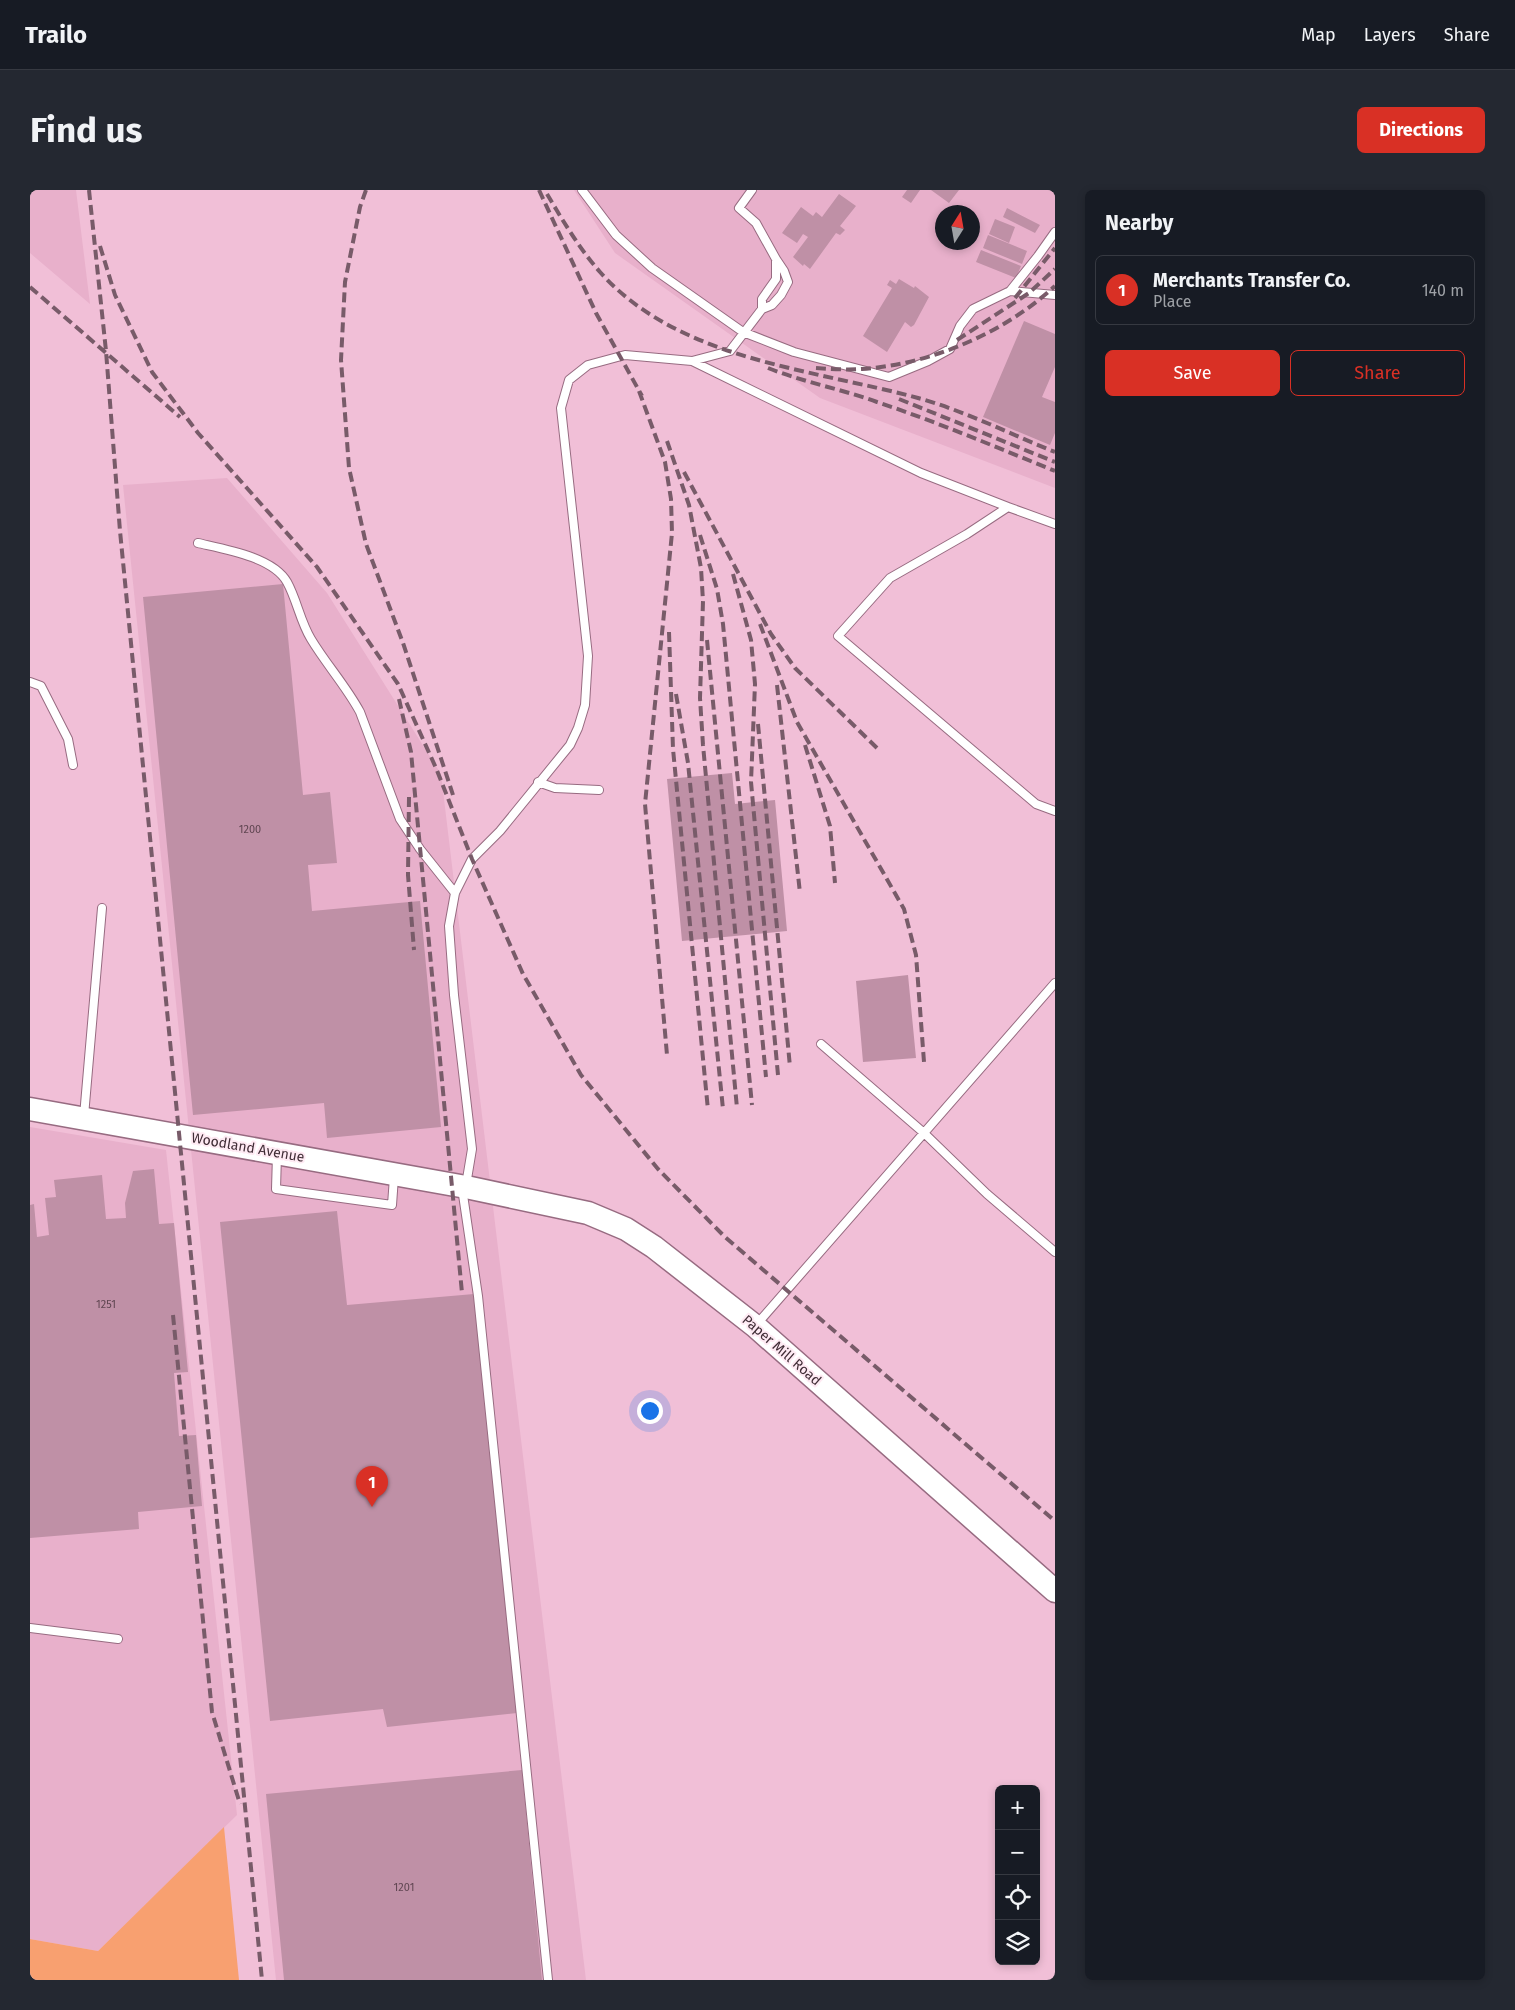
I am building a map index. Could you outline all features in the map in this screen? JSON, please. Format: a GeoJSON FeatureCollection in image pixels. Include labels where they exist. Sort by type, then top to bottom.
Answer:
{"type":"FeatureCollection","features":[{"type":"Feature","properties":{"kind":"street","name":"Woodland Avenue"},"geometry":{"type":"LineString","coordinates":[[30,1109],[464,1186]]}},
{"type":"Feature","properties":{"kind":"street","name":"Paper Mill Road"},"geometry":{"type":"LineString","coordinates":[[464,1186],[588,1213],[626,1229],[654,1247],[755,1326],[1055,1590]]}},
{"type":"Feature","properties":{"kind":"lane"},"geometry":{"type":"LineString","coordinates":[[582,190],[616,235],[652,268],[743,332],[794,352],[889,377],[928,362],[950,349],[960,326],[974,309],[1010,291],[1055,232]]}},
{"type":"Feature","properties":{"kind":"lane"},"geometry":{"type":"LineString","coordinates":[[548,1980],[478,1296],[464,1186],[472,1149],[454,994],[450,936],[454,893],[472,859],[500,831],[570,745],[585,705],[588,656],[561,408],[568,380],[588,364],[620,356],[692,361],[730,352],[743,332],[762,309],[772,305],[781,295],[788,282],[784,271],[756,223],[739,208],[752,190]]}},
{"type":"Feature","properties":{"kind":"lane"},"geometry":{"type":"LineString","coordinates":[[762,309],[762,299],[776,279],[776,259]]}},
{"type":"Feature","properties":{"kind":"lane"},"geometry":{"type":"LineString","coordinates":[[1010,291],[1055,295]]}},
{"type":"Feature","properties":{"kind":"lane"},"geometry":{"type":"LineString","coordinates":[[692,361],[920,473],[1055,524]]}},
{"type":"Feature","properties":{"kind":"lane"},"geometry":{"type":"LineString","coordinates":[[1008,507],[967,534],[890,578],[838,636],[1036,804],[1055,811]]}},
{"type":"Feature","properties":{"kind":"lane"},"geometry":{"type":"LineString","coordinates":[[198,543],[242,554],[263,563],[279,572],[286,581],[309,637],[351,695],[360,712],[400,819],[420,849],[454,893]]}},
{"type":"Feature","properties":{"kind":"lane"},"geometry":{"type":"LineString","coordinates":[[30,682],[41,686],[68,739],[73,764]]}},
{"type":"Feature","properties":{"kind":"lane"},"geometry":{"type":"LineString","coordinates":[[538,782],[554,788],[599,790]]}},
{"type":"Feature","properties":{"kind":"lane"},"geometry":{"type":"LineString","coordinates":[[84,1118],[102,908]]}},
{"type":"Feature","properties":{"kind":"lane"},"geometry":{"type":"LineString","coordinates":[[755,1326],[1055,983]]}},
{"type":"Feature","properties":{"kind":"lane"},"geometry":{"type":"LineString","coordinates":[[821,1044],[924,1133],[987,1194],[1055,1252]]}},
{"type":"Feature","properties":{"kind":"lane"},"geometry":{"type":"LineString","coordinates":[[277,1153],[276,1189],[392,1204],[395,1174]]}},
{"type":"Feature","properties":{"kind":"lane"},"geometry":{"type":"LineString","coordinates":[[30,1628],[118,1638]]}},
{"type":"Feature","properties":{"kind":"shaded area"},"geometry":{"type":"Polygon","coordinates":[[[30,190],[76,190],[90,304],[30,253],[30,190]]]}},
{"type":"Feature","properties":{"kind":"shaded area"},"geometry":{"type":"Polygon","coordinates":[[[574,190],[1055,190],[1055,488],[820,398],[615,253],[574,190]]]}},
{"type":"Feature","properties":{"kind":"shaded area"},"geometry":{"type":"Polygon","coordinates":[[[227,478],[327,593],[441,774],[586,1980],[276,1980],[123,485],[227,478]]]}},
{"type":"Feature","properties":{"kind":"shaded area"},"geometry":{"type":"Polygon","coordinates":[[[30,1127],[166,1150],[237,1815],[98,1951],[30,1939],[30,1127]]]}},
{"type":"Feature","properties":{"kind":"shaded area"},"geometry":{"type":"Polygon","coordinates":[[[224,1827],[239,1980],[30,1980],[30,1939],[98,1951],[224,1827]]]}},
{"type":"Feature","properties":{"kind":"building"},"geometry":{"type":"Polygon","coordinates":[[[907,190],[920,190],[911,203],[902,197],[907,190]]]}},
{"type":"Feature","properties":{"kind":"building"},"geometry":{"type":"Polygon","coordinates":[[[931,190],[959,190],[949,203],[931,190]]]}},
{"type":"Feature","properties":{"kind":"building"},"geometry":{"type":"Polygon","coordinates":[[[839,194],[856,206],[840,226],[845,230],[840,235],[836,233],[810,269],[804,264],[803,266],[793,257],[808,237],[803,234],[797,243],[782,233],[801,207],[813,216],[816,212],[822,217],[839,194]]]}},
{"type":"Feature","properties":{"kind":"building"},"geometry":{"type":"Polygon","coordinates":[[[1007,208],[1040,225],[1035,233],[1003,217],[1007,208]]]}},
{"type":"Feature","properties":{"kind":"building"},"geometry":{"type":"Polygon","coordinates":[[[995,219],[1015,227],[1009,243],[989,234],[995,219]]]}},
{"type":"Feature","properties":{"kind":"building"},"geometry":{"type":"Polygon","coordinates":[[[988,235],[1027,251],[1022,264],[983,248],[988,235]]]}},
{"type":"Feature","properties":{"kind":"building"},"geometry":{"type":"Polygon","coordinates":[[[981,250],[1021,266],[1016,278],[976,262],[981,250]]]}},
{"type":"Feature","properties":{"kind":"building"},"geometry":{"type":"Polygon","coordinates":[[[899,279],[914,288],[915,286],[929,297],[914,325],[911,327],[905,322],[887,352],[863,336],[892,288],[887,285],[890,280],[896,284],[899,279]]]}},
{"type":"Feature","properties":{"kind":"building"},"geometry":{"type":"Polygon","coordinates":[[[1024,321],[1055,334],[1055,367],[1042,397],[1055,402],[1055,433],[1050,445],[983,417],[1024,321]]]}},
{"type":"Feature","properties":{"kind":"building"},"geometry":{"type":"Polygon","coordinates":[[[283,584],[303,795],[330,792],[337,863],[308,865],[312,911],[420,901],[441,1127],[327,1138],[324,1103],[193,1115],[143,597],[283,584]]]}},
{"type":"Feature","properties":{"kind":"building"},"geometry":{"type":"Polygon","coordinates":[[[732,773],[735,804],[775,800],[787,931],[682,941],[667,779],[732,773]]]}},
{"type":"Feature","properties":{"kind":"building"},"geometry":{"type":"Polygon","coordinates":[[[908,975],[916,1058],[863,1062],[856,981],[908,975]]]}},
{"type":"Feature","properties":{"kind":"building"},"geometry":{"type":"Polygon","coordinates":[[[154,1169],[159,1224],[174,1223],[188,1372],[174,1373],[179,1436],[196,1435],[202,1506],[138,1512],[139,1529],[30,1538],[30,1205],[34,1204],[37,1237],[49,1235],[45,1198],[56,1197],[54,1180],[102,1175],[106,1219],[126,1218],[125,1203],[133,1171],[154,1169]]]}},
{"type":"Feature","properties":{"kind":"building"},"geometry":{"type":"Polygon","coordinates":[[[337,1211],[347,1305],[474,1294],[517,1713],[387,1727],[383,1709],[270,1721],[220,1222],[337,1211]]]}},
{"type":"Feature","properties":{"kind":"building"},"geometry":{"type":"Polygon","coordinates":[[[522,1770],[542,1980],[284,1980],[266,1794],[522,1770]]]}},
{"type":"Feature","properties":{"kind":"railway"},"geometry":{"type":"LineString","coordinates":[[89,190],[106,351],[120,531],[262,1980]]}},
{"type":"Feature","properties":{"kind":"railway"},"geometry":{"type":"LineString","coordinates":[[366,190],[360,207],[345,282],[341,360],[349,468],[366,544],[403,643],[453,795]]}},
{"type":"Feature","properties":{"kind":"railway"},"geometry":{"type":"LineString","coordinates":[[539,190],[596,313],[642,396]]}},
{"type":"Feature","properties":{"kind":"railway"},"geometry":{"type":"LineString","coordinates":[[547,194],[578,244],[600,272],[632,301],[668,325],[707,343],[748,357],[936,403],[1055,452]]}},
{"type":"Feature","properties":{"kind":"railway"},"geometry":{"type":"LineString","coordinates":[[100,246],[115,295],[152,372],[198,433],[317,567],[398,684],[436,768],[472,859],[523,974],[581,1075],[658,1169],[725,1237],[1055,1521]]}},
{"type":"Feature","properties":{"kind":"railway"},"geometry":{"type":"LineString","coordinates":[[1015,298],[1055,248]]}},
{"type":"Feature","properties":{"kind":"railway"},"geometry":{"type":"LineString","coordinates":[[957,340],[1029,293],[1055,269]]}},
{"type":"Feature","properties":{"kind":"railway"},"geometry":{"type":"LineString","coordinates":[[816,368],[856,369],[888,366],[915,361],[940,353],[990,332],[1035,303],[1055,286]]}},
{"type":"Feature","properties":{"kind":"railway"},"geometry":{"type":"LineString","coordinates":[[30,287],[180,417]]}},
{"type":"Feature","properties":{"kind":"railway"},"geometry":{"type":"LineString","coordinates":[[768,368],[863,397],[966,435],[1055,471]]}},
{"type":"Feature","properties":{"kind":"railway"},"geometry":{"type":"LineString","coordinates":[[639,391],[665,462],[671,499],[672,533],[645,804],[667,1055]]}},
{"type":"Feature","properties":{"kind":"railway"},"geometry":{"type":"LineString","coordinates":[[899,399],[1055,462]]}},
{"type":"Feature","properties":{"kind":"railway"},"geometry":{"type":"LineString","coordinates":[[667,441],[689,505],[701,568],[703,601],[700,698],[703,745],[737,1108]]}},
{"type":"Feature","properties":{"kind":"railway"},"geometry":{"type":"LineString","coordinates":[[684,472],[771,634],[795,668],[877,748]]}},
{"type":"Feature","properties":{"kind":"railway"},"geometry":{"type":"LineString","coordinates":[[700,535],[717,589],[723,624],[766,1077]]}},
{"type":"Feature","properties":{"kind":"railway"},"geometry":{"type":"LineString","coordinates":[[733,574],[751,640],[755,684],[751,782],[778,1075]]}},
{"type":"Feature","properties":{"kind":"railway"},"geometry":{"type":"LineString","coordinates":[[760,624],[797,722],[904,909],[916,955],[924,1062]]}},
{"type":"Feature","properties":{"kind":"railway"},"geometry":{"type":"LineString","coordinates":[[669,632],[673,749],[708,1110]]}},
{"type":"Feature","properties":{"kind":"railway"},"geometry":{"type":"LineString","coordinates":[[707,640],[752,1105]]}},
{"type":"Feature","properties":{"kind":"railway"},"geometry":{"type":"LineString","coordinates":[[777,685],[800,893]]}},
{"type":"Feature","properties":{"kind":"railway"},"geometry":{"type":"LineString","coordinates":[[676,694],[688,763],[723,1109]]}},
{"type":"Feature","properties":{"kind":"railway"},"geometry":{"type":"LineString","coordinates":[[399,699],[411,752],[462,1293]]}},
{"type":"Feature","properties":{"kind":"railway"},"geometry":{"type":"LineString","coordinates":[[758,724],[790,1067]]}},
{"type":"Feature","properties":{"kind":"railway"},"geometry":{"type":"LineString","coordinates":[[805,745],[830,826],[835,883]]}},
{"type":"Feature","properties":{"kind":"railway"},"geometry":{"type":"LineString","coordinates":[[409,797],[408,875],[414,950]]}},
{"type":"Feature","properties":{"kind":"railway"},"geometry":{"type":"LineString","coordinates":[[173,1315],[212,1712],[240,1804]]}},
{"type":"Feature","properties":{"kind":"place","name":"Merchants Transfer Co."},"geometry":{"type":"Point","coordinates":[372,1507]}}]}
